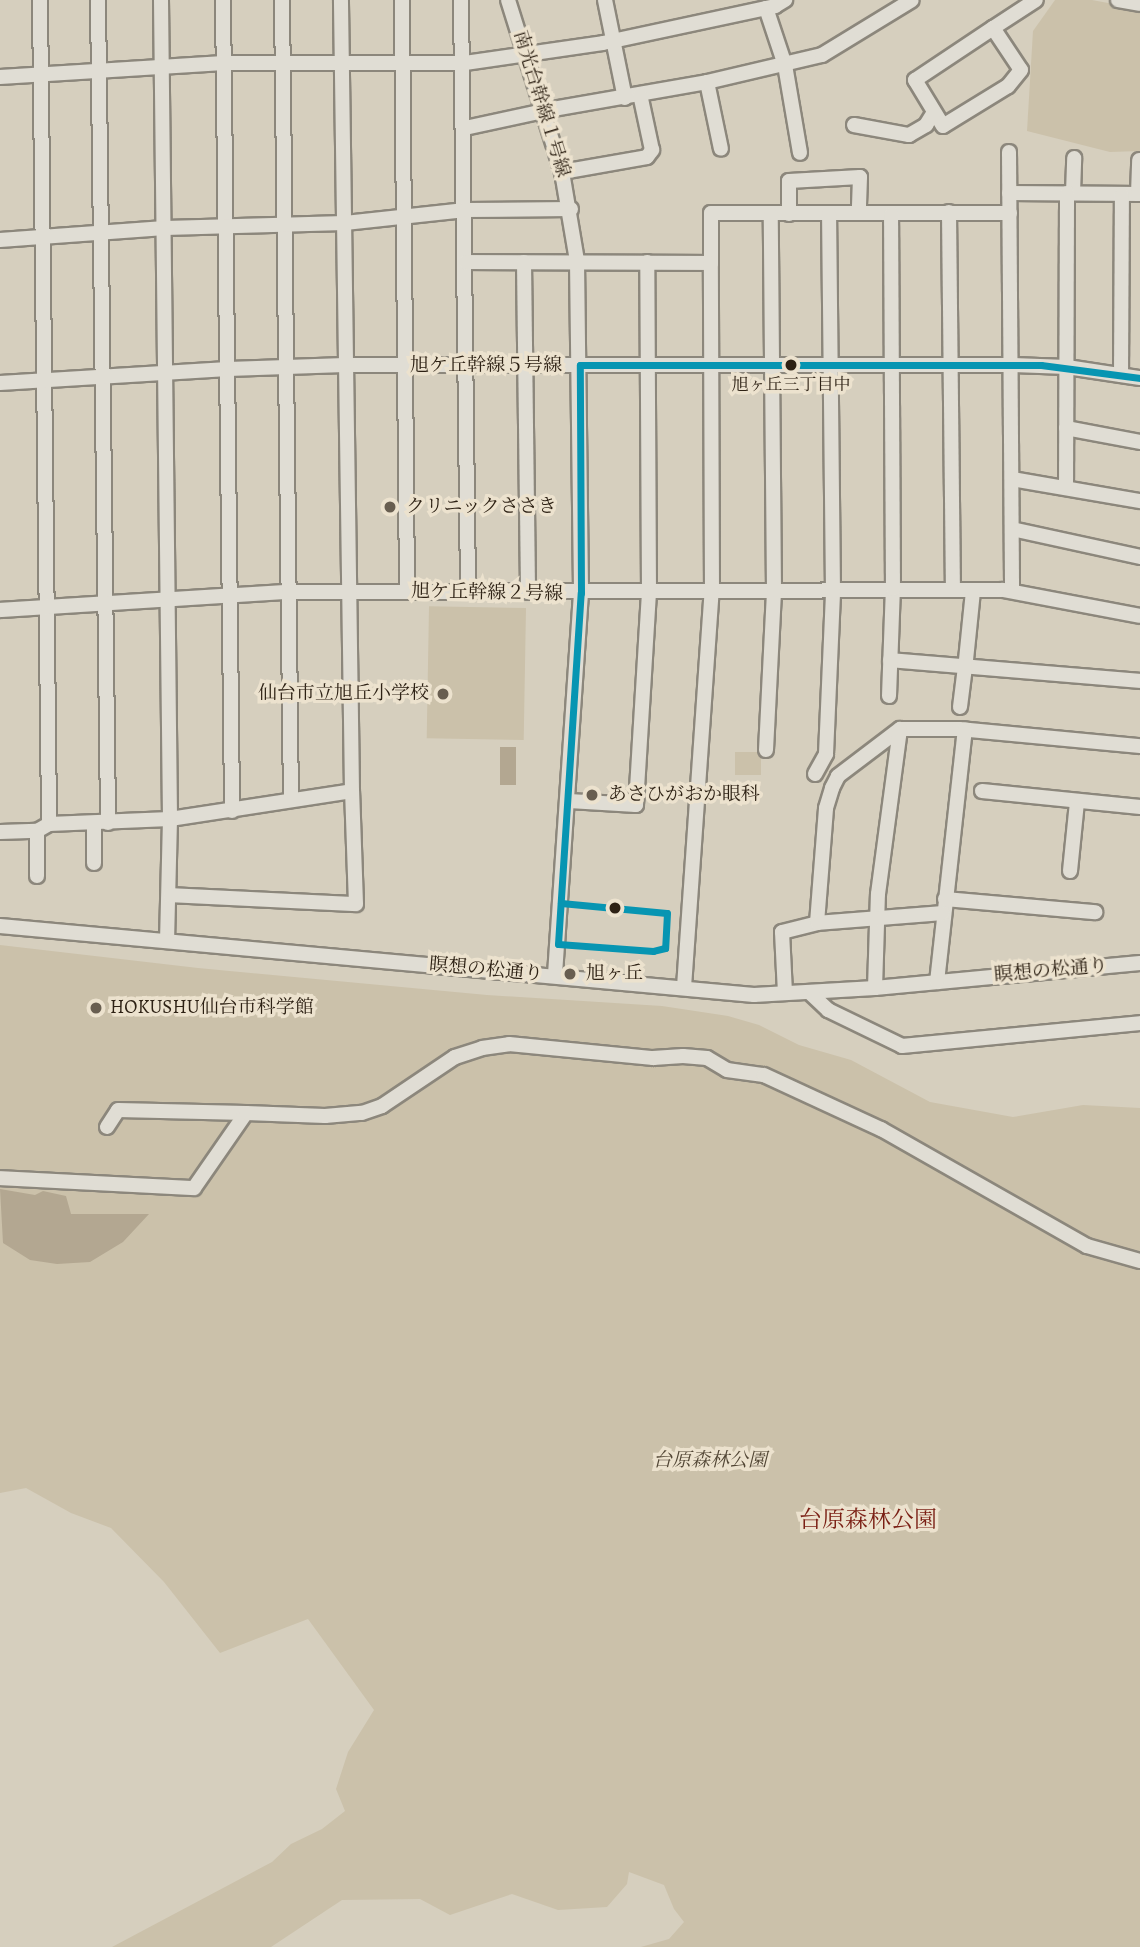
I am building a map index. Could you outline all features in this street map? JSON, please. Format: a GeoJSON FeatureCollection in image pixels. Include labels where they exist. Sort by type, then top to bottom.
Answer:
{"type":"FeatureCollection","features":[{"type":"Feature","properties":{"kind":"street"},"geometry":{"type":"LineString","coordinates":[[37,876],[43,827],[48,606],[40,0]]}},
{"type":"Feature","properties":{"kind":"street"},"geometry":{"type":"LineString","coordinates":[[93,863],[101,824],[107,601],[98,0]]}},
{"type":"Feature","properties":{"kind":"street"},"geometry":{"type":"LineString","coordinates":[[161,0],[170,819],[167,941]]}},
{"type":"Feature","properties":{"kind":"street"},"geometry":{"type":"LineString","coordinates":[[223,0],[232,811]]}},
{"type":"Feature","properties":{"kind":"street"},"geometry":{"type":"LineString","coordinates":[[282,0],[290,800]]}},
{"type":"Feature","properties":{"kind":"street"},"geometry":{"type":"LineString","coordinates":[[170,895],[356,904],[352,792],[341,0]]}},
{"type":"Feature","properties":{"kind":"street"},"geometry":{"type":"LineString","coordinates":[[402,0],[407,592]]}},
{"type":"Feature","properties":{"kind":"street"},"geometry":{"type":"LineString","coordinates":[[462,0],[468,592]]}},
{"type":"Feature","properties":{"kind":"street","name":"南光台幹線１号線"},"geometry":{"type":"LineString","coordinates":[[509,0],[546,111],[562,172],[577,261],[581,593],[569,802],[555,976]]}},
{"type":"Feature","properties":{"kind":"street"},"geometry":{"type":"LineString","coordinates":[[605,0],[625,98]]}},
{"type":"Feature","properties":{"kind":"street"},"geometry":{"type":"LineString","coordinates":[[0,77],[224,63],[402,61],[464,64],[614,41],[766,8],[785,0]]}},
{"type":"Feature","properties":{"kind":"street"},"geometry":{"type":"LineString","coordinates":[[465,128],[707,82],[822,55],[912,0]]}},
{"type":"Feature","properties":{"kind":"street"},"geometry":{"type":"LineString","coordinates":[[993,28],[1021,70],[1008,86],[943,126],[915,80],[993,28],[1035,0]]}},
{"type":"Feature","properties":{"kind":"street"},"geometry":{"type":"LineString","coordinates":[[1118,0],[1140,4]]}},
{"type":"Feature","properties":{"kind":"street"},"geometry":{"type":"LineString","coordinates":[[766,8],[785,65],[800,153]]}},
{"type":"Feature","properties":{"kind":"street"},"geometry":{"type":"LineString","coordinates":[[707,82],[721,149]]}},
{"type":"Feature","properties":{"kind":"street"},"geometry":{"type":"LineString","coordinates":[[562,172],[648,157],[652,150],[640,94]]}},
{"type":"Feature","properties":{"kind":"street"},"geometry":{"type":"LineString","coordinates":[[854,125],[909,135],[926,125],[934,112]]}},
{"type":"Feature","properties":{"kind":"street"},"geometry":{"type":"LineString","coordinates":[[1009,152],[1013,365],[1012,590]]}},
{"type":"Feature","properties":{"kind":"street"},"geometry":{"type":"LineString","coordinates":[[1066,488],[1070,193],[1074,158]]}},
{"type":"Feature","properties":{"kind":"street"},"geometry":{"type":"LineString","coordinates":[[1009,193],[1139,194],[1139,160]]}},
{"type":"Feature","properties":{"kind":"street"},"geometry":{"type":"LineString","coordinates":[[789,214],[789,181],[860,177],[859,214]]}},
{"type":"Feature","properties":{"kind":"street"},"geometry":{"type":"LineString","coordinates":[[1121,375],[1122,195]]}},
{"type":"Feature","properties":{"kind":"street"},"geometry":{"type":"LineString","coordinates":[[0,240],[165,228],[345,223],[465,210],[570,209]]}},
{"type":"Feature","properties":{"kind":"street"},"geometry":{"type":"LineString","coordinates":[[949,212],[953,590]]}},
{"type":"Feature","properties":{"kind":"street"},"geometry":{"type":"LineString","coordinates":[[684,987],[712,591],[711,213],[1010,214]]}},
{"type":"Feature","properties":{"kind":"street"},"geometry":{"type":"LineString","coordinates":[[816,774],[826,754],[833,591],[829,214]]}},
{"type":"Feature","properties":{"kind":"street"},"geometry":{"type":"LineString","coordinates":[[889,696],[893,589],[891,214]]}},
{"type":"Feature","properties":{"kind":"street"},"geometry":{"type":"LineString","coordinates":[[766,750],[774,590],[771,215]]}},
{"type":"Feature","properties":{"kind":"street"},"geometry":{"type":"LineString","coordinates":[[466,262],[711,263]]}},
{"type":"Feature","properties":{"kind":"street"},"geometry":{"type":"LineString","coordinates":[[524,262],[528,592]]}},
{"type":"Feature","properties":{"kind":"street"},"geometry":{"type":"LineString","coordinates":[[569,802],[636,805],[649,592],[647,262]]}},
{"type":"Feature","properties":{"kind":"street","name":"旭ケ丘幹線５号線"},"geometry":{"type":"LineString","coordinates":[[0,383],[228,369],[345,365],[1013,365],[1067,367],[1140,379]]}},
{"type":"Feature","properties":{"kind":"street"},"geometry":{"type":"LineString","coordinates":[[1066,428],[1140,442]]}},
{"type":"Feature","properties":{"kind":"street"},"geometry":{"type":"LineString","coordinates":[[1012,479],[1140,502]]}},
{"type":"Feature","properties":{"kind":"street"},"geometry":{"type":"LineString","coordinates":[[1012,529],[1140,557]]}},
{"type":"Feature","properties":{"kind":"street","name":"旭ケ丘幹線２号線"},"geometry":{"type":"LineString","coordinates":[[0,610],[107,601],[289,592],[581,593],[893,589],[1012,590],[1140,616]]}},
{"type":"Feature","properties":{"kind":"street"},"geometry":{"type":"LineString","coordinates":[[960,707],[973,591]]}},
{"type":"Feature","properties":{"kind":"street"},"geometry":{"type":"LineString","coordinates":[[890,660],[965,664],[1140,681]]}},
{"type":"Feature","properties":{"kind":"street"},"geometry":{"type":"LineString","coordinates":[[875,988],[878,894],[900,729]]}},
{"type":"Feature","properties":{"kind":"street"},"geometry":{"type":"LineString","coordinates":[[817,923],[826,808],[832,788],[838,776],[900,729],[965,730],[1140,746]]}},
{"type":"Feature","properties":{"kind":"street"},"geometry":{"type":"LineString","coordinates":[[937,982],[965,730]]}},
{"type":"Feature","properties":{"kind":"street"},"geometry":{"type":"LineString","coordinates":[[982,791],[1140,807]]}},
{"type":"Feature","properties":{"kind":"street"},"geometry":{"type":"LineString","coordinates":[[0,832],[170,819],[352,792]]}},
{"type":"Feature","properties":{"kind":"street"},"geometry":{"type":"LineString","coordinates":[[1070,871],[1077,802]]}},
{"type":"Feature","properties":{"kind":"street"},"geometry":{"type":"LineString","coordinates":[[785,993],[782,932],[817,923],[878,918],[944,906],[1095,912]]}},
{"type":"Feature","properties":{"kind":"street","name":"瞑想の松通り"},"geometry":{"type":"LineString","coordinates":[[0,926],[754,995],[875,988],[1140,962]]}},
{"type":"Feature","properties":{"kind":"street"},"geometry":{"type":"LineString","coordinates":[[810,993],[828,1010],[902,1046],[1140,1023]]}},
{"type":"Feature","properties":{"kind":"street"},"geometry":{"type":"LineString","coordinates":[[107,1127],[118,1110],[325,1116],[362,1113],[382,1106],[455,1057],[510,1042],[707,1058],[727,1070],[764,1075],[881,1129],[1087,1246],[1140,1261]]}},
{"type":"Feature","properties":{"kind":"street"},"geometry":{"type":"LineString","coordinates":[[0,1178],[194,1188],[246,1113]]}},
{"type":"Feature","properties":{"kind":"green space"},"geometry":{"type":"Polygon","coordinates":[[[1055,0],[1092,0],[1140,9],[1140,151],[1110,152],[1027,131],[1033,31],[1055,0]]]}},
{"type":"Feature","properties":{"kind":"green space"},"geometry":{"type":"Polygon","coordinates":[[[429,606],[526,608],[524,740],[427,738],[429,606]]]}},
{"type":"Feature","properties":{"kind":"green space"},"geometry":{"type":"Polygon","coordinates":[[[735,752],[761,752],[761,775],[735,775],[735,752]]]}},
{"type":"Feature","properties":{"kind":"green space","name":"台原森林公園"},"geometry":{"type":"Polygon","coordinates":[[[0,945],[198,968],[487,995],[662,1006],[728,1016],[759,1025],[799,1045],[851,1060],[930,1102],[1013,1117],[1083,1105],[1140,1108],[1140,1947],[641,1947],[669,1939],[684,1922],[674,1909],[664,1885],[629,1872],[627,1884],[607,1907],[558,1910],[512,1894],[450,1915],[420,1899],[342,1900],[271,1947],[112,1947],[272,1862],[291,1844],[322,1829],[345,1811],[336,1789],[348,1752],[374,1710],[308,1619],[220,1653],[164,1582],[111,1528],[71,1513],[26,1488],[0,1493],[0,945]]]}},
{"type":"Feature","properties":{"kind":"shaded area"},"geometry":{"type":"Polygon","coordinates":[[[500,747],[516,747],[516,785],[500,785],[500,747]]]}},
{"type":"Feature","properties":{"kind":"shaded area"},"geometry":{"type":"Polygon","coordinates":[[[0,1189],[35,1195],[43,1191],[66,1196],[71,1214],[149,1214],[123,1242],[90,1262],[57,1264],[30,1260],[3,1243],[0,1189]]]}},
{"type":"Feature","properties":{"kind":"transit line"},"geometry":{"type":"LineString","coordinates":[[561,903],[667,913],[665,948],[653,951],[558,944],[581,593],[580,365],[1041,365],[1140,378]]}},
{"type":"Feature","properties":{"kind":"place","name":"旭ヶ丘三丁目中"},"geometry":{"type":"Point","coordinates":[791,365]}},
{"type":"Feature","properties":{"kind":"place","name":"クリニックささき"},"geometry":{"type":"Point","coordinates":[390,507]}},
{"type":"Feature","properties":{"kind":"place","name":"仙台市立旭丘小学校"},"geometry":{"type":"Point","coordinates":[443,694]}},
{"type":"Feature","properties":{"kind":"place","name":"あさひがおか眼科"},"geometry":{"type":"Point","coordinates":[592,795]}},
{"type":"Feature","properties":{"kind":"place","name":"旭ヶ丘"},"geometry":{"type":"Point","coordinates":[570,974]}},
{"type":"Feature","properties":{"kind":"place","name":"HOKUSHU仙台市科学館"},"geometry":{"type":"Point","coordinates":[96,1008]}},
{"type":"Feature","properties":{"kind":"district","name":"台原森林公園"},"geometry":{"type":"Point","coordinates":[868,1520]}}]}
